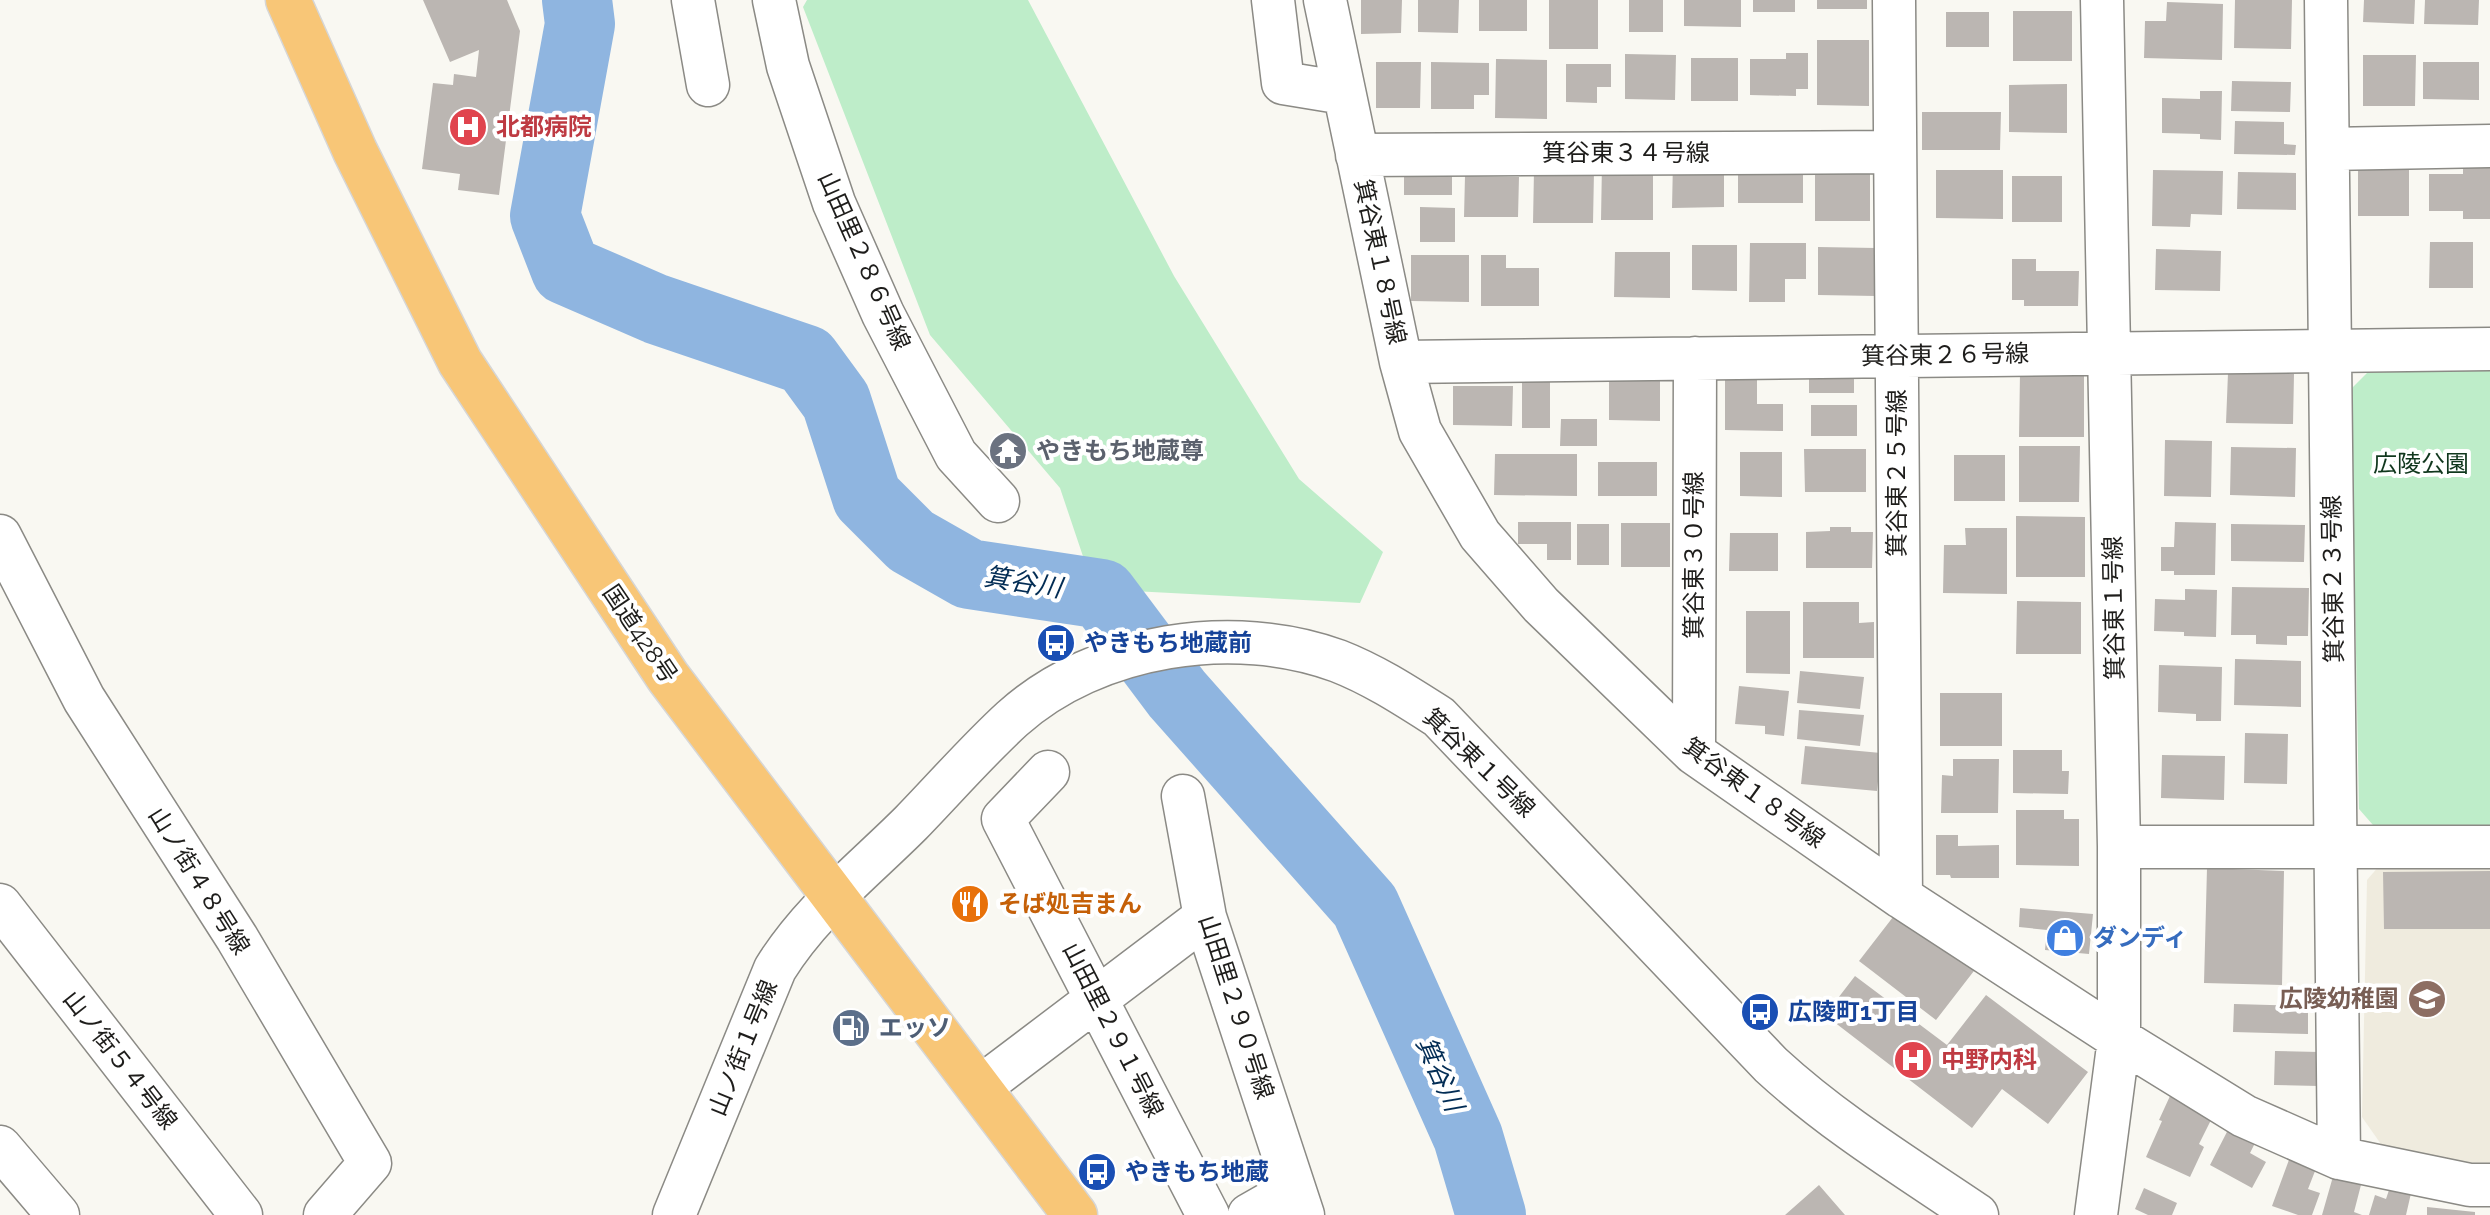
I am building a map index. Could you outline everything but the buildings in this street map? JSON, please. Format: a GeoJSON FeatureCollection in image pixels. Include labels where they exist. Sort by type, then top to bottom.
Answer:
{"type":"FeatureCollection","features":[{"type":"Feature","properties":{"kind":"highway","name":"国道428号"},"geometry":{"type":"LineString","coordinates":[[288,0],[355,151],[460,362],[668,677],[1075,1215]]}},
{"type":"Feature","properties":{"kind":"street"},"geometry":{"type":"LineString","coordinates":[[693,0],[708,85]]}},
{"type":"Feature","properties":{"kind":"street","name":"山田里２８６号線"},"geometry":{"type":"LineString","coordinates":[[774,0],[788,66],[834,203],[871,287],[956,455],[998,501]]}},
{"type":"Feature","properties":{"kind":"street"},"geometry":{"type":"LineString","coordinates":[[1273,0],[1283,83],[1344,93]]}},
{"type":"Feature","properties":{"kind":"street","name":"箕谷東１８号線"},"geometry":{"type":"LineString","coordinates":[[1325,0],[1401,362],[1420,431],[1480,535],[1541,605],[1694,753],[1901,897],[2244,1116],[2339,1158],[2470,1185],[2490,1185]]}},
{"type":"Feature","properties":{"kind":"street","name":"箕谷東２５号線"},"geometry":{"type":"LineString","coordinates":[[1894,0],[1901,897]]}},
{"type":"Feature","properties":{"kind":"street","name":"箕谷東１号線"},"geometry":{"type":"LineString","coordinates":[[2096,1215],[2119,1039],[2119,847],[2102,0]]}},
{"type":"Feature","properties":{"kind":"street","name":"箕谷東２３号線"},"geometry":{"type":"LineString","coordinates":[[2326,0],[2339,1158]]}},
{"type":"Feature","properties":{"kind":"street"},"geometry":{"type":"LineString","coordinates":[[2328,149],[2490,146]]}},
{"type":"Feature","properties":{"kind":"street","name":"箕谷東３４号線"},"geometry":{"type":"LineString","coordinates":[[1357,155],[1895,152]]}},
{"type":"Feature","properties":{"kind":"street","name":"箕谷東２６号線"},"geometry":{"type":"LineString","coordinates":[[1401,362],[2490,349]]}},
{"type":"Feature","properties":{"kind":"street","name":"箕谷東３０号線"},"geometry":{"type":"LineString","coordinates":[[1694,753],[1695,358]]}},
{"type":"Feature","properties":{"kind":"street","name":"山ノ街４８号線"},"geometry":{"type":"LineString","coordinates":[[0,536],[84,699],[237,938],[370,1163],[325,1215]]}},
{"type":"Feature","properties":{"kind":"street","name":"箕谷東１号線"},"geometry":{"type":"LineString","coordinates":[[835,895],[882,852],[1013,718],[1077,676],[1111,662],[1172,647],[1232,641],[1288,647],[1338,661],[1391,686],[1439,717],[1805,1097],[1977,1215]]}},
{"type":"Feature","properties":{"kind":"street","name":"山田里２９１号線"},"geometry":{"type":"LineString","coordinates":[[1048,772],[1003,819],[1208,1215]]}},
{"type":"Feature","properties":{"kind":"street","name":"山田里２９０号線"},"geometry":{"type":"LineString","coordinates":[[1183,796],[1205,917],[1298,1202]]}},
{"type":"Feature","properties":{"kind":"street"},"geometry":{"type":"LineString","coordinates":[[2119,847],[2490,847]]}},
{"type":"Feature","properties":{"kind":"street","name":"山ノ街１号線"},"geometry":{"type":"LineString","coordinates":[[674,1215],[775,969],[793,940],[835,895]]}},
{"type":"Feature","properties":{"kind":"street","name":"山ノ街５４号線"},"geometry":{"type":"LineString","coordinates":[[0,905],[241,1215]]}},
{"type":"Feature","properties":{"kind":"street"},"geometry":{"type":"LineString","coordinates":[[979,1088],[1205,917]]}},
{"type":"Feature","properties":{"kind":"street"},"geometry":{"type":"LineString","coordinates":[[0,1147],[58,1215]]}},
{"type":"Feature","properties":{"kind":"street"},"geometry":{"type":"LineString","coordinates":[[1249,1215],[1298,1202]]}},
{"type":"Feature","properties":{"kind":"shaded area","name":"広陵幼稚園"},"geometry":{"type":"Polygon","coordinates":[[[2490,856],[2490,1167],[2469,1168],[2383,1147],[2362,1117],[2367,880],[2386,858],[2490,856]]]}},
{"type":"Feature","properties":{"kind":"green space"},"geometry":{"type":"Polygon","coordinates":[[[807,0],[1028,0],[1174,276],[1299,479],[1383,552],[1360,603],[1094,589],[1060,488],[930,335],[803,7],[807,0]]]}},
{"type":"Feature","properties":{"kind":"green space","name":"広陵公園"},"geometry":{"type":"Polygon","coordinates":[[[2490,364],[2490,832],[2380,833],[2359,809],[2351,389],[2375,365],[2490,364]]]}},
{"type":"Feature","properties":{"kind":"waterway","name":"箕谷川"},"geometry":{"type":"LineString","coordinates":[[577,0],[580,24],[545,216],[566,270],[656,309],[806,360],[836,401],[867,497],[911,541],[969,574],[1102,594],[1177,694],[1365,906],[1468,1137],[1491,1215]]}},
{"type":"Feature","properties":{"kind":"place","name":"北都病院"},"geometry":{"type":"Point","coordinates":[468,127]}},
{"type":"Feature","properties":{"kind":"place","name":"やきもち地蔵尊"},"geometry":{"type":"Point","coordinates":[1008,451]}},
{"type":"Feature","properties":{"kind":"place","name":"やきもち地蔵前"},"geometry":{"type":"Point","coordinates":[1056,643]}},
{"type":"Feature","properties":{"kind":"place","name":"そば処吉まん"},"geometry":{"type":"Point","coordinates":[970,904]}},
{"type":"Feature","properties":{"kind":"place","name":"ダンディ"},"geometry":{"type":"Point","coordinates":[2065,938]}},
{"type":"Feature","properties":{"kind":"place","name":"広陵幼稚園"},"geometry":{"type":"Point","coordinates":[2427,999]}},
{"type":"Feature","properties":{"kind":"place","name":"広陵町1丁目"},"geometry":{"type":"Point","coordinates":[1760,1012]}},
{"type":"Feature","properties":{"kind":"place","name":"エッソ"},"geometry":{"type":"Point","coordinates":[851,1028]}},
{"type":"Feature","properties":{"kind":"place","name":"中野内科"},"geometry":{"type":"Point","coordinates":[1913,1060]}},
{"type":"Feature","properties":{"kind":"place","name":"やきもち地蔵"},"geometry":{"type":"Point","coordinates":[1097,1172]}}]}
